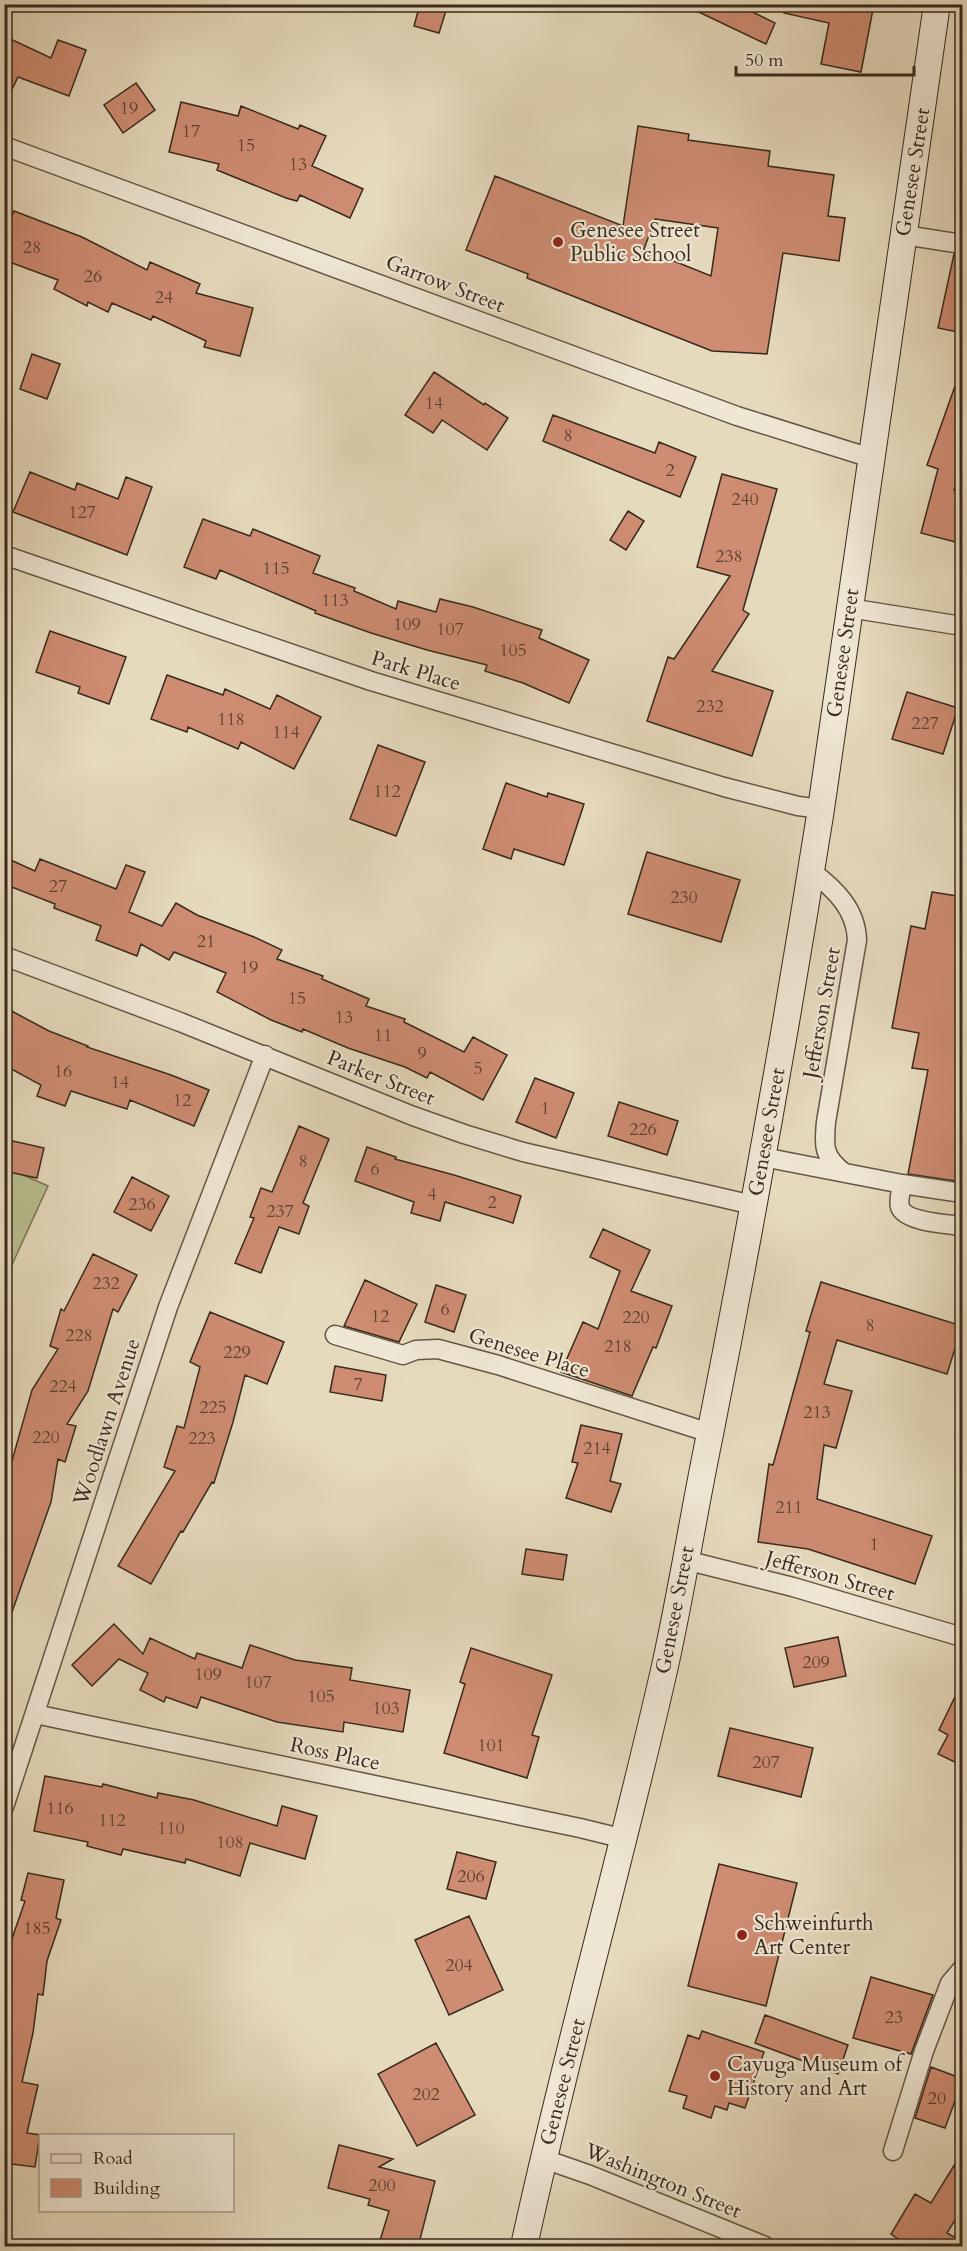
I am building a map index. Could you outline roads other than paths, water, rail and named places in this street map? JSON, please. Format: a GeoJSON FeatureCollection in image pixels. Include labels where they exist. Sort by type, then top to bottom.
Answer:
{"type":"FeatureCollection","features":[{"type":"Feature","properties":{"kind":"main road","name":"Genesee Street"},"geometry":{"type":"LineString","coordinates":[[524,2247],[598,1936],[625,1839],[666,1661],[738,1296],[821,809],[937,4]]}},
{"type":"Feature","properties":{"kind":"street","name":"Garrow Street"},"geometry":{"type":"LineString","coordinates":[[4,146],[737,416],[871,458]]}},
{"type":"Feature","properties":{"kind":"street"},"geometry":{"type":"LineString","coordinates":[[904,235],[963,244]]}},
{"type":"Feature","properties":{"kind":"street","name":"Park Place"},"geometry":{"type":"LineString","coordinates":[[4,555],[371,681],[724,787],[798,806],[821,809]]}},
{"type":"Feature","properties":{"kind":"street"},"geometry":{"type":"LineString","coordinates":[[849,608],[963,626]]}},
{"type":"Feature","properties":{"kind":"street","name":"Jefferson Street"},"geometry":{"type":"LineString","coordinates":[[811,871],[840,897],[857,926],[857,940],[825,1122],[824,1146],[830,1161],[843,1172]]}},
{"type":"Feature","properties":{"kind":"street","name":"Parker Street"},"geometry":{"type":"LineString","coordinates":[[4,956],[265,1055],[412,1116],[504,1146],[753,1205]]}},
{"type":"Feature","properties":{"kind":"street","name":"Woodlawn Avenue"},"geometry":{"type":"LineString","coordinates":[[4,1807],[168,1307],[265,1055]]}},
{"type":"Feature","properties":{"kind":"street"},"geometry":{"type":"LineString","coordinates":[[763,1156],[902,1184],[963,1193]]}},
{"type":"Feature","properties":{"kind":"street"},"geometry":{"type":"LineString","coordinates":[[902,1184],[899,1206],[910,1217],[963,1226]]}},
{"type":"Feature","properties":{"kind":"street","name":"Genesee Place"},"geometry":{"type":"LineString","coordinates":[[335,1335],[403,1355],[416,1350],[438,1349],[498,1365],[710,1433]]}},
{"type":"Feature","properties":{"kind":"street","name":"Jefferson Street"},"geometry":{"type":"LineString","coordinates":[[685,1560],[793,1587],[963,1637]]}},
{"type":"Feature","properties":{"kind":"street","name":"Ross Place"},"geometry":{"type":"LineString","coordinates":[[35,1714],[625,1839]]}},
{"type":"Feature","properties":{"kind":"street"},"geometry":{"type":"LineString","coordinates":[[893,2151],[928,2042],[950,1983],[963,1969]]}},
{"type":"Feature","properties":{"kind":"street","name":"Washington Street"},"geometry":{"type":"LineString","coordinates":[[544,2159],[590,2175],[765,2247]]}},
{"type":"Feature","properties":{"kind":"place","name":"Genesee Street Public School"},"geometry":{"type":"Point","coordinates":[558,242]}},
{"type":"Feature","properties":{"kind":"place","name":"Schweinfurth Art Center"},"geometry":{"type":"Point","coordinates":[742,1935]}},
{"type":"Feature","properties":{"kind":"place","name":"Cayuga Museum of History and Art"},"geometry":{"type":"Point","coordinates":[715,2076]}}]}
